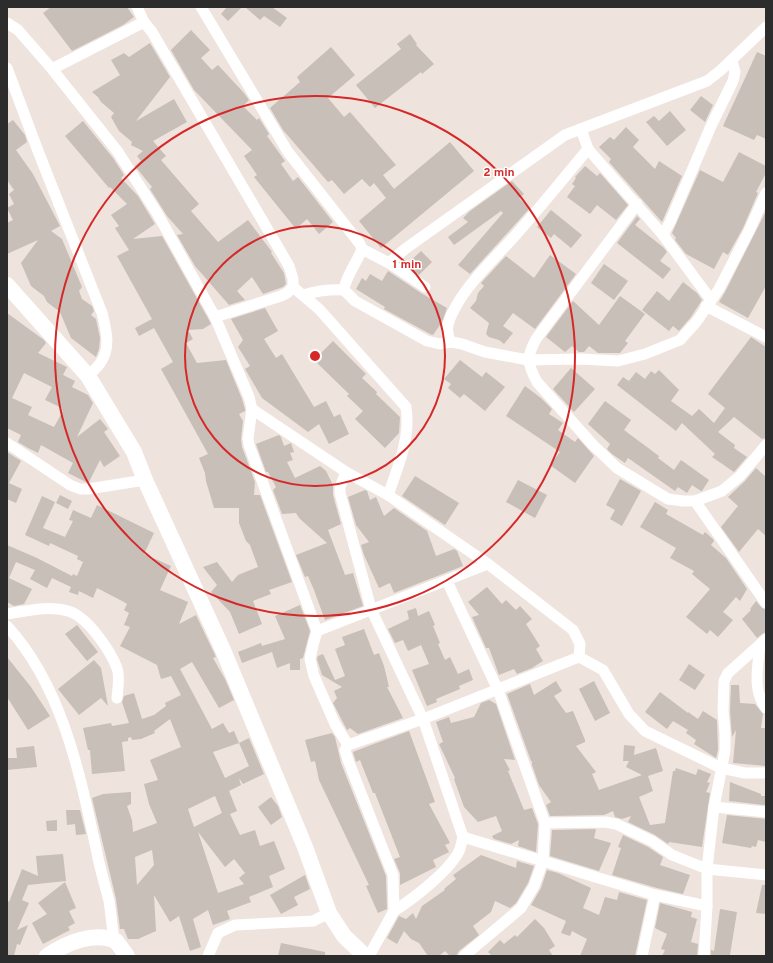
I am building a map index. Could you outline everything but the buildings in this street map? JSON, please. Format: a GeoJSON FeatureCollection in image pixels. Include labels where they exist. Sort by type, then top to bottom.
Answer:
{"type":"FeatureCollection","features":[{"type":"Feature","properties":{"kind":"street"},"geometry":{"type":"LineString","coordinates":[[137,7],[144,22],[152,32],[289,266],[293,279],[293,287]]}},
{"type":"Feature","properties":{"kind":"street"},"geometry":{"type":"LineString","coordinates":[[201,7],[288,152],[362,249],[389,263],[425,287]]}},
{"type":"Feature","properties":{"kind":"street"},"geometry":{"type":"LineString","coordinates":[[52,70],[144,22]]}},
{"type":"Feature","properties":{"kind":"street"},"geometry":{"type":"LineString","coordinates":[[7,23],[18,30],[118,152],[157,213],[215,317],[246,389],[252,409],[248,438],[249,445],[317,631],[310,659],[314,676],[335,724],[348,745]]}},
{"type":"Feature","properties":{"kind":"street"},"geometry":{"type":"LineString","coordinates":[[389,263],[405,249],[565,135],[707,80],[732,61],[766,26]]}},
{"type":"Feature","properties":{"kind":"street"},"geometry":{"type":"LineString","coordinates":[[663,235],[711,126],[733,81],[735,72],[732,61]]}},
{"type":"Feature","properties":{"kind":"street"},"geometry":{"type":"LineString","coordinates":[[7,68],[102,313],[107,330],[108,342],[101,362],[88,376]]}},
{"type":"Feature","properties":{"kind":"street"},"geometry":{"type":"LineString","coordinates":[[581,129],[588,149],[663,235],[709,303],[766,337]]}},
{"type":"Feature","properties":{"kind":"street"},"geometry":{"type":"LineString","coordinates":[[451,342],[447,334],[447,327],[456,306],[472,283],[528,221],[588,149]]}},
{"type":"Feature","properties":{"kind":"street"},"geometry":{"type":"LineString","coordinates":[[303,295],[316,291],[334,289],[344,290],[355,301],[427,341],[440,344],[451,342],[485,352],[528,360],[581,359],[618,361],[633,358],[680,340],[697,321],[718,289],[749,231],[766,192]]}},
{"type":"Feature","properties":{"kind":"street"},"geometry":{"type":"LineString","coordinates":[[637,204],[536,339],[530,350],[528,360],[537,382],[593,445],[618,468],[668,499],[683,502],[695,501],[722,491],[762,456],[766,445]]}},
{"type":"Feature","properties":{"kind":"street"},"geometry":{"type":"LineString","coordinates":[[344,290],[344,284],[362,249]]}},
{"type":"Feature","properties":{"kind":"street"},"geometry":{"type":"LineString","coordinates":[[7,285],[88,376],[131,446],[223,650],[304,847],[329,913],[344,936],[365,956]]}},
{"type":"Feature","properties":{"kind":"street"},"geometry":{"type":"LineString","coordinates":[[293,287],[319,309],[406,407],[408,419],[406,436],[401,459],[388,495]]}},
{"type":"Feature","properties":{"kind":"street"},"geometry":{"type":"LineString","coordinates":[[215,317],[281,296],[293,287]]}},
{"type":"Feature","properties":{"kind":"street"},"geometry":{"type":"LineString","coordinates":[[252,409],[346,472],[388,495],[488,564],[573,630],[580,644],[579,657]]}},
{"type":"Feature","properties":{"kind":"street"},"geometry":{"type":"LineString","coordinates":[[7,442],[70,485],[80,489],[88,490],[146,480]]}},
{"type":"Feature","properties":{"kind":"street"},"geometry":{"type":"LineString","coordinates":[[346,472],[340,487],[340,493],[371,609],[423,719],[463,837],[460,849],[453,861],[412,900],[394,911],[369,956]]}},
{"type":"Feature","properties":{"kind":"street"},"geometry":{"type":"LineString","coordinates":[[695,501],[766,603]]}},
{"type":"Feature","properties":{"kind":"street"},"geometry":{"type":"LineString","coordinates":[[317,631],[488,564]]}},
{"type":"Feature","properties":{"kind":"street"},"geometry":{"type":"LineString","coordinates":[[447,581],[498,690],[545,823],[543,861],[534,886],[520,908],[464,956]]}},
{"type":"Feature","properties":{"kind":"street"},"geometry":{"type":"LineString","coordinates":[[7,614],[47,609],[68,611],[80,618],[101,638],[117,669],[117,698]]}},
{"type":"Feature","properties":{"kind":"street"},"geometry":{"type":"LineString","coordinates":[[7,626],[21,641],[35,662],[51,695],[67,734],[86,803],[97,856],[109,901],[114,940]]}},
{"type":"Feature","properties":{"kind":"street"},"geometry":{"type":"LineString","coordinates":[[763,642],[757,684],[762,704],[766,708]]}},
{"type":"Feature","properties":{"kind":"street"},"geometry":{"type":"LineString","coordinates":[[704,956],[708,906],[707,869],[714,807],[725,751],[726,732],[723,711],[724,681],[728,673],[763,642]]}},
{"type":"Feature","properties":{"kind":"street"},"geometry":{"type":"LineString","coordinates":[[348,745],[423,719],[579,657]]}},
{"type":"Feature","properties":{"kind":"street"},"geometry":{"type":"LineString","coordinates":[[579,657],[603,670],[629,714],[645,731],[721,768],[745,773],[766,773]]}},
{"type":"Feature","properties":{"kind":"street"},"geometry":{"type":"LineString","coordinates":[[348,745],[346,750],[348,760],[393,875],[394,911]]}},
{"type":"Feature","properties":{"kind":"street"},"geometry":{"type":"LineString","coordinates":[[714,807],[766,812]]}},
{"type":"Feature","properties":{"kind":"street"},"geometry":{"type":"LineString","coordinates":[[545,823],[605,822],[616,824],[652,841],[672,854],[707,869],[766,875]]}},
{"type":"Feature","properties":{"kind":"street"},"geometry":{"type":"LineString","coordinates":[[463,837],[655,895],[708,906]]}},
{"type":"Feature","properties":{"kind":"street"},"geometry":{"type":"LineString","coordinates":[[642,956],[655,895]]}},
{"type":"Feature","properties":{"kind":"street"},"geometry":{"type":"LineString","coordinates":[[208,956],[218,933],[235,925],[313,920],[329,913]]}},
{"type":"Feature","properties":{"kind":"street"},"geometry":{"type":"LineString","coordinates":[[47,956],[70,942],[94,938],[104,938],[116,941],[127,956]]}}]}
